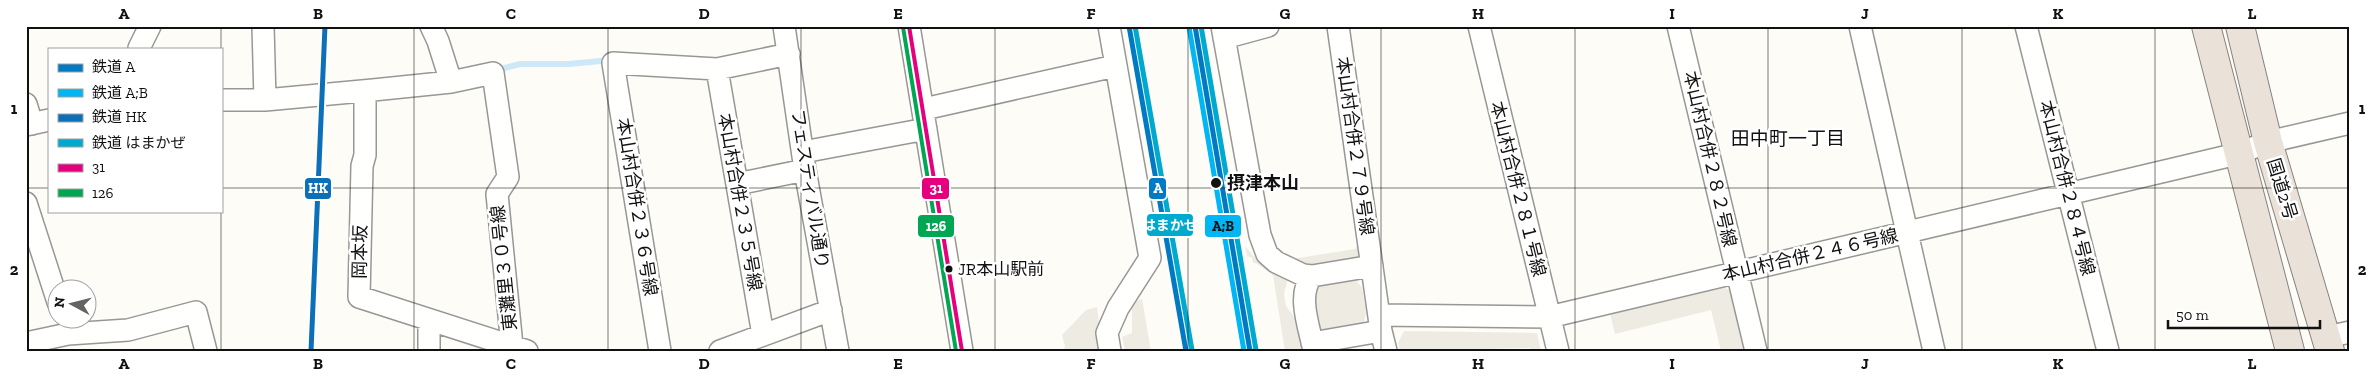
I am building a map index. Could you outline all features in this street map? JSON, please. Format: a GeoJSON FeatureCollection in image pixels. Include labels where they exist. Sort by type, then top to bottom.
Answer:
{"type":"FeatureCollection","features":[{"type":"Feature","properties":{"kind":"highway","name":"国道2号"},"geometry":{"type":"LineString","coordinates":[[2206,26],[2237,154],[2290,351]]}},
{"type":"Feature","properties":{"kind":"highway","name":"国道2号"},"geometry":{"type":"LineString","coordinates":[[2240,26],[2268,142],[2336,340]]}},
{"type":"Feature","properties":{"kind":"street"},"geometry":{"type":"LineString","coordinates":[[133,26],[139,48]]}},
{"type":"Feature","properties":{"kind":"street"},"geometry":{"type":"LineString","coordinates":[[139,48],[150,26]]}},
{"type":"Feature","properties":{"kind":"street"},"geometry":{"type":"LineString","coordinates":[[263,26],[265,100]]}},
{"type":"Feature","properties":{"kind":"street"},"geometry":{"type":"LineString","coordinates":[[222,100],[265,100],[451,82],[438,41],[431,26]]}},
{"type":"Feature","properties":{"kind":"street","name":"フェスティバル通り"},"geometry":{"type":"LineString","coordinates":[[784,26],[804,161],[838,351]]}},
{"type":"Feature","properties":{"kind":"street"},"geometry":{"type":"LineString","coordinates":[[909,26],[962,351]]}},
{"type":"Feature","properties":{"kind":"street"},"geometry":{"type":"LineString","coordinates":[[1109,26],[1150,258],[1118,308],[1107,333],[1110,351]]}},
{"type":"Feature","properties":{"kind":"street"},"geometry":{"type":"LineString","coordinates":[[1268,26],[1223,32],[1260,235],[1267,254],[1276,262],[1304,274],[1372,266]]}},
{"type":"Feature","properties":{"kind":"street","name":"本山村合併２７９号線"},"geometry":{"type":"LineString","coordinates":[[1338,26],[1383,335]]}},
{"type":"Feature","properties":{"kind":"street","name":"本山村合併２８１号線"},"geometry":{"type":"LineString","coordinates":[[1479,26],[1558,351]]}},
{"type":"Feature","properties":{"kind":"street","name":"本山村合併２８２号線"},"geometry":{"type":"LineString","coordinates":[[1678,26],[1756,351]]}},
{"type":"Feature","properties":{"kind":"street"},"geometry":{"type":"LineString","coordinates":[[1860,26],[1934,351]]}},
{"type":"Feature","properties":{"kind":"street","name":"本山村合併２８４号線"},"geometry":{"type":"LineString","coordinates":[[2026,26],[2108,351]]}},
{"type":"Feature","properties":{"kind":"street"},"geometry":{"type":"LineString","coordinates":[[717,69],[788,54]]}},
{"type":"Feature","properties":{"kind":"street","name":"本山村合併２３６号線"},"geometry":{"type":"LineString","coordinates":[[660,351],[613,63],[717,69]]}},
{"type":"Feature","properties":{"kind":"street"},"geometry":{"type":"LineString","coordinates":[[737,184],[925,119],[1115,66]]}},
{"type":"Feature","properties":{"kind":"street","name":"本山村合併２３５号線"},"geometry":{"type":"LineString","coordinates":[[717,69],[762,335]]}},
{"type":"Feature","properties":{"kind":"street","name":"東灘里３０号線"},"geometry":{"type":"LineString","coordinates":[[451,82],[493,73],[508,177],[497,194],[519,348]]}},
{"type":"Feature","properties":{"kind":"street","name":"岡本坂"},"geometry":{"type":"LineString","coordinates":[[365,91],[365,155],[362,166],[359,297],[519,348]]}},
{"type":"Feature","properties":{"kind":"street","name":"本山村合併２４６号線"},"geometry":{"type":"LineString","coordinates":[[1383,335],[1550,317],[1736,271],[2237,154],[2268,142],[2350,123]]}},
{"type":"Feature","properties":{"kind":"street"},"geometry":{"type":"LineString","coordinates":[[26,203],[51,280]]}},
{"type":"Feature","properties":{"kind":"street"},"geometry":{"type":"LineString","coordinates":[[1304,274],[1304,287],[1312,339],[1383,335]]}},
{"type":"Feature","properties":{"kind":"street"},"geometry":{"type":"LineString","coordinates":[[720,351],[831,310]]}},
{"type":"Feature","properties":{"kind":"street"},"geometry":{"type":"LineString","coordinates":[[26,343],[59,336],[128,330],[196,312],[206,351]]}},
{"type":"Feature","properties":{"kind":"street"},"geometry":{"type":"LineString","coordinates":[[429,320],[429,351]]}},
{"type":"Feature","properties":{"kind":"street"},"geometry":{"type":"LineString","coordinates":[[1349,351],[1383,335]]}},
{"type":"Feature","properties":{"kind":"shaded area"},"geometry":{"type":"Polygon","coordinates":[[[1360,241],[1363,257],[1311,269],[1286,260],[1355,249],[1360,241]]]}},
{"type":"Feature","properties":{"kind":"shaded area"},"geometry":{"type":"Polygon","coordinates":[[[1245,246],[1258,261],[1270,270],[1288,278],[1284,294],[1286,306],[1300,325],[1302,350],[1285,351],[1273,275],[1256,263],[1253,263],[1252,258],[1247,256],[1245,246]]]}},
{"type":"Feature","properties":{"kind":"shaded area"},"geometry":{"type":"Polygon","coordinates":[[[1354,277],[1362,288],[1366,312],[1364,323],[1361,326],[1319,332],[1312,290],[1314,286],[1354,277]]]}},
{"type":"Feature","properties":{"kind":"shaded area"},"geometry":{"type":"Polygon","coordinates":[[[1718,286],[1730,290],[1744,351],[1721,351],[1711,310],[1615,334],[1610,313],[1718,286]]]}},
{"type":"Feature","properties":{"kind":"shaded area"},"geometry":{"type":"Polygon","coordinates":[[[1142,299],[1151,351],[1125,351],[1122,337],[1132,333],[1132,303],[1142,299]]]}},
{"type":"Feature","properties":{"kind":"shaded area"},"geometry":{"type":"Polygon","coordinates":[[[1097,307],[1101,339],[1098,349],[1064,351],[1065,346],[1062,335],[1086,310],[1097,307]]]}},
{"type":"Feature","properties":{"kind":"shaded area"},"geometry":{"type":"Polygon","coordinates":[[[1404,331],[1537,333],[1541,351],[1531,351],[1530,348],[1400,351],[1398,343],[1404,331]]]}},
{"type":"Feature","properties":{"kind":"waterway"},"geometry":{"type":"LineString","coordinates":[[501,69],[520,64],[569,64],[611,60]]}},
{"type":"Feature","properties":{"kind":"rail line","name":"HK"},"geometry":{"type":"LineString","coordinates":[[311,351],[325,26]]}},
{"type":"Feature","properties":{"kind":"rail line","name":"A"},"geometry":{"type":"LineString","coordinates":[[1129,26],[1186,351]]}},
{"type":"Feature","properties":{"kind":"rail line","name":"はまかぜ"},"geometry":{"type":"LineString","coordinates":[[1135,26],[1192,350]]}},
{"type":"Feature","properties":{"kind":"rail line","name":"A"},"geometry":{"type":"LineString","coordinates":[[1195,26],[1250,351]]}},
{"type":"Feature","properties":{"kind":"rail line","name":"はまかぜ"},"geometry":{"type":"LineString","coordinates":[[1201,26],[1256,350]]}},
{"type":"Feature","properties":{"kind":"rail line","name":"A;B"},"geometry":{"type":"LineString","coordinates":[[1189,27],[1244,351]]}},
{"type":"Feature","properties":{"kind":"transit line","name":"31"},"geometry":{"type":"LineString","coordinates":[[909,26],[962,351]]}},
{"type":"Feature","properties":{"kind":"transit line","name":"126"},"geometry":{"type":"LineString","coordinates":[[903,27],[956,351]]}},
{"type":"Feature","properties":{"kind":"place","name":"摂津本山"},"geometry":{"type":"Point","coordinates":[1216,183]}},
{"type":"Feature","properties":{"kind":"place","name":"JR本山駅前"},"geometry":{"type":"Point","coordinates":[949,269]}},
{"type":"Feature","properties":{"kind":"district","name":"田中町一丁目"},"geometry":{"type":"Point","coordinates":[1788,138]}}]}
